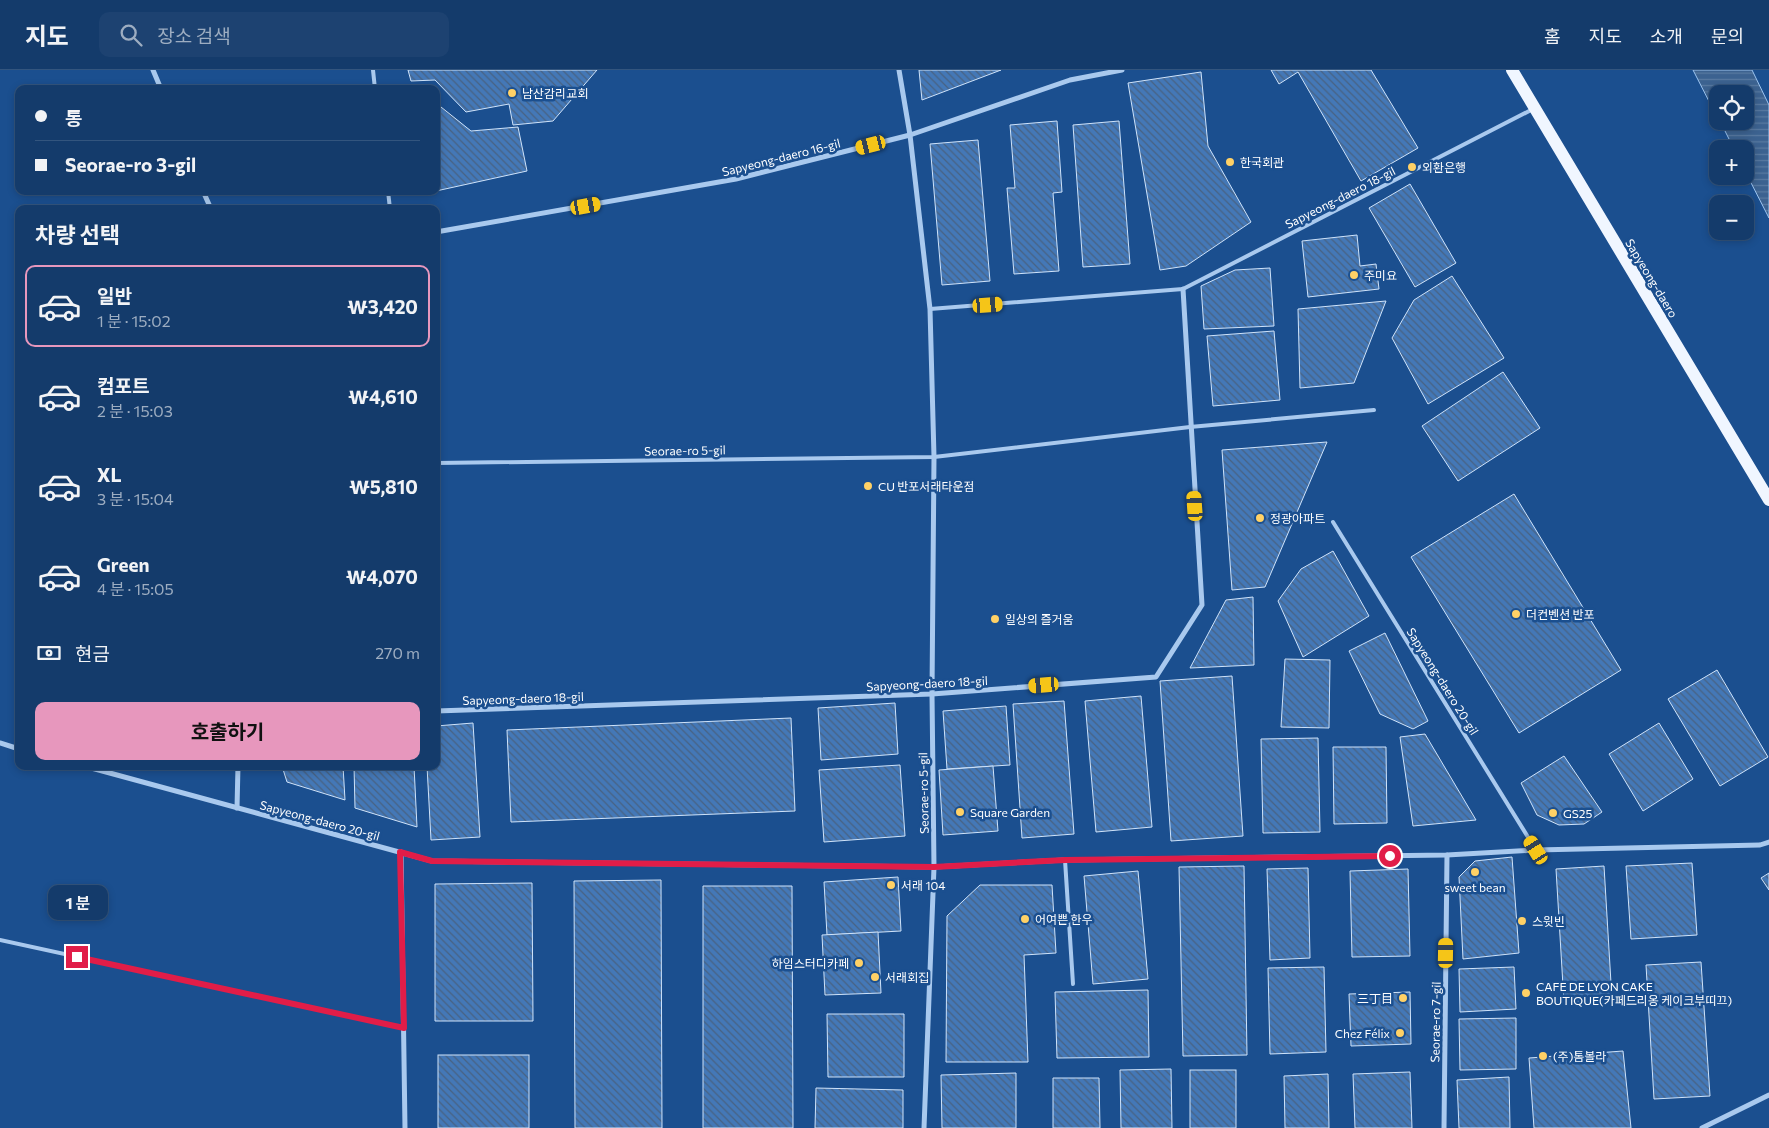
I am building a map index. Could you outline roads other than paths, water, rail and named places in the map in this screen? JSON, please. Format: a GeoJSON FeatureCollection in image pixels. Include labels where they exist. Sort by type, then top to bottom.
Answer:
{"type":"FeatureCollection","features":[{"type":"Feature","properties":{"kind":"main road","name":"Sapyeong-daero"},"geometry":{"type":"LineString","coordinates":[[1512,70],[1769,500]]}},
{"type":"Feature","properties":{"kind":"street"},"geometry":{"type":"LineString","coordinates":[[153,70],[159,85]]}},
{"type":"Feature","properties":{"kind":"street","name":"Seorae-ro 5-gil"},"geometry":{"type":"LineString","coordinates":[[899,70],[910,135],[930,310],[934,457],[932,694],[934,867],[924,1128]]}},
{"type":"Feature","properties":{"kind":"street","name":"Sapyeong-daero 16-gil"},"geometry":{"type":"LineString","coordinates":[[440,231],[736,179],[910,135],[1070,80],[1122,70]]}},
{"type":"Feature","properties":{"kind":"street","name":"Sapyeong-daero 18-gil"},"geometry":{"type":"LineString","coordinates":[[440,711],[932,694],[1156,677],[1202,605],[1182,289]]}},
{"type":"Feature","properties":{"kind":"street"},"geometry":{"type":"LineString","coordinates":[[0,743],[15,747]]}},
{"type":"Feature","properties":{"kind":"street","name":"Sapyeong-daero 20-gil"},"geometry":{"type":"LineString","coordinates":[[98,770],[432,861],[934,867],[1065,860],[1447,855],[1536,850],[1760,845],[1769,842]]}},
{"type":"Feature","properties":{"kind":"street"},"geometry":{"type":"LineString","coordinates":[[236,808],[238,770]]}},
{"type":"Feature","properties":{"kind":"street"},"geometry":{"type":"LineString","coordinates":[[400,852],[405,1128]]}},
{"type":"Feature","properties":{"kind":"street","name":"Seorae-ro 7-gil"},"geometry":{"type":"LineString","coordinates":[[1444,1128],[1447,855]]}},
{"type":"Feature","properties":{"kind":"street"},"geometry":{"type":"LineString","coordinates":[[1702,1128],[1769,1095]]}},
{"type":"Feature","properties":{"kind":"lane"},"geometry":{"type":"LineString","coordinates":[[373,70],[375,85]]}},
{"type":"Feature","properties":{"kind":"lane","name":"Sapyeong-daero 18-gil"},"geometry":{"type":"LineString","coordinates":[[930,310],[1182,289],[1534,108]]}},
{"type":"Feature","properties":{"kind":"lane"},"geometry":{"type":"LineString","coordinates":[[934,457],[1190,427],[1374,410]]}},
{"type":"Feature","properties":{"kind":"lane","name":"Seorae-ro 5-gil"},"geometry":{"type":"LineString","coordinates":[[440,463],[934,457]]}},
{"type":"Feature","properties":{"kind":"lane","name":"Sapyeong-daero 20-gil"},"geometry":{"type":"LineString","coordinates":[[1333,522],[1536,850]]}},
{"type":"Feature","properties":{"kind":"lane"},"geometry":{"type":"LineString","coordinates":[[1065,860],[1073,984]]}},
{"type":"Feature","properties":{"kind":"lane"},"geometry":{"type":"LineString","coordinates":[[0,940],[404,1028]]}},
{"type":"Feature","properties":{"kind":"water"},"geometry":{"type":"Polygon","coordinates":[[[1693,70],[1752,70],[1769,105],[1769,218],[1752,185],[1754,185],[1754,140],[1730,140],[1724,130],[1754,130],[1754,85],[1709,85],[1709,101],[1693,70]]]}},
{"type":"Feature","properties":{"kind":"place","name":"남산감리교회"},"geometry":{"type":"Point","coordinates":[512,93]}},
{"type":"Feature","properties":{"kind":"place","name":"한국회관"},"geometry":{"type":"Point","coordinates":[1230,162]}},
{"type":"Feature","properties":{"kind":"place","name":"외환은행"},"geometry":{"type":"Point","coordinates":[1412,167]}},
{"type":"Feature","properties":{"kind":"place","name":"주미요"},"geometry":{"type":"Point","coordinates":[1354,275]}},
{"type":"Feature","properties":{"kind":"place","name":"CU 반포서래타운점"},"geometry":{"type":"Point","coordinates":[868,486]}},
{"type":"Feature","properties":{"kind":"place","name":"정광아파트"},"geometry":{"type":"Point","coordinates":[1260,518]}},
{"type":"Feature","properties":{"kind":"place","name":"더컨벤션 반포"},"geometry":{"type":"Point","coordinates":[1516,614]}},
{"type":"Feature","properties":{"kind":"place","name":"일상의 즐거움"},"geometry":{"type":"Point","coordinates":[995,619]}},
{"type":"Feature","properties":{"kind":"place","name":"Square Garden"},"geometry":{"type":"Point","coordinates":[960,812]}},
{"type":"Feature","properties":{"kind":"place","name":"GS25"},"geometry":{"type":"Point","coordinates":[1553,813]}},
{"type":"Feature","properties":{"kind":"place","name":"sweet bean"},"geometry":{"type":"Point","coordinates":[1475,872]}},
{"type":"Feature","properties":{"kind":"place","name":"서래 104"},"geometry":{"type":"Point","coordinates":[891,885]}},
{"type":"Feature","properties":{"kind":"place","name":"어여쁜 한우"},"geometry":{"type":"Point","coordinates":[1025,919]}},
{"type":"Feature","properties":{"kind":"place","name":"스윗빈"},"geometry":{"type":"Point","coordinates":[1522,921]}},
{"type":"Feature","properties":{"kind":"place","name":"하임스터디카페"},"geometry":{"type":"Point","coordinates":[859,963]}},
{"type":"Feature","properties":{"kind":"place","name":"서래회집"},"geometry":{"type":"Point","coordinates":[875,977]}},
{"type":"Feature","properties":{"kind":"place","name":"CAFE DE LYON CAKE BOUTIQUE(카페드리옹 케이크부띠끄)"},"geometry":{"type":"Point","coordinates":[1526,993]}},
{"type":"Feature","properties":{"kind":"place","name":"三丁目"},"geometry":{"type":"Point","coordinates":[1403,998]}},
{"type":"Feature","properties":{"kind":"place","name":"Chez Félix"},"geometry":{"type":"Point","coordinates":[1400,1033]}},
{"type":"Feature","properties":{"kind":"place","name":"(주)톰볼라"},"geometry":{"type":"Point","coordinates":[1543,1056]}}]}
